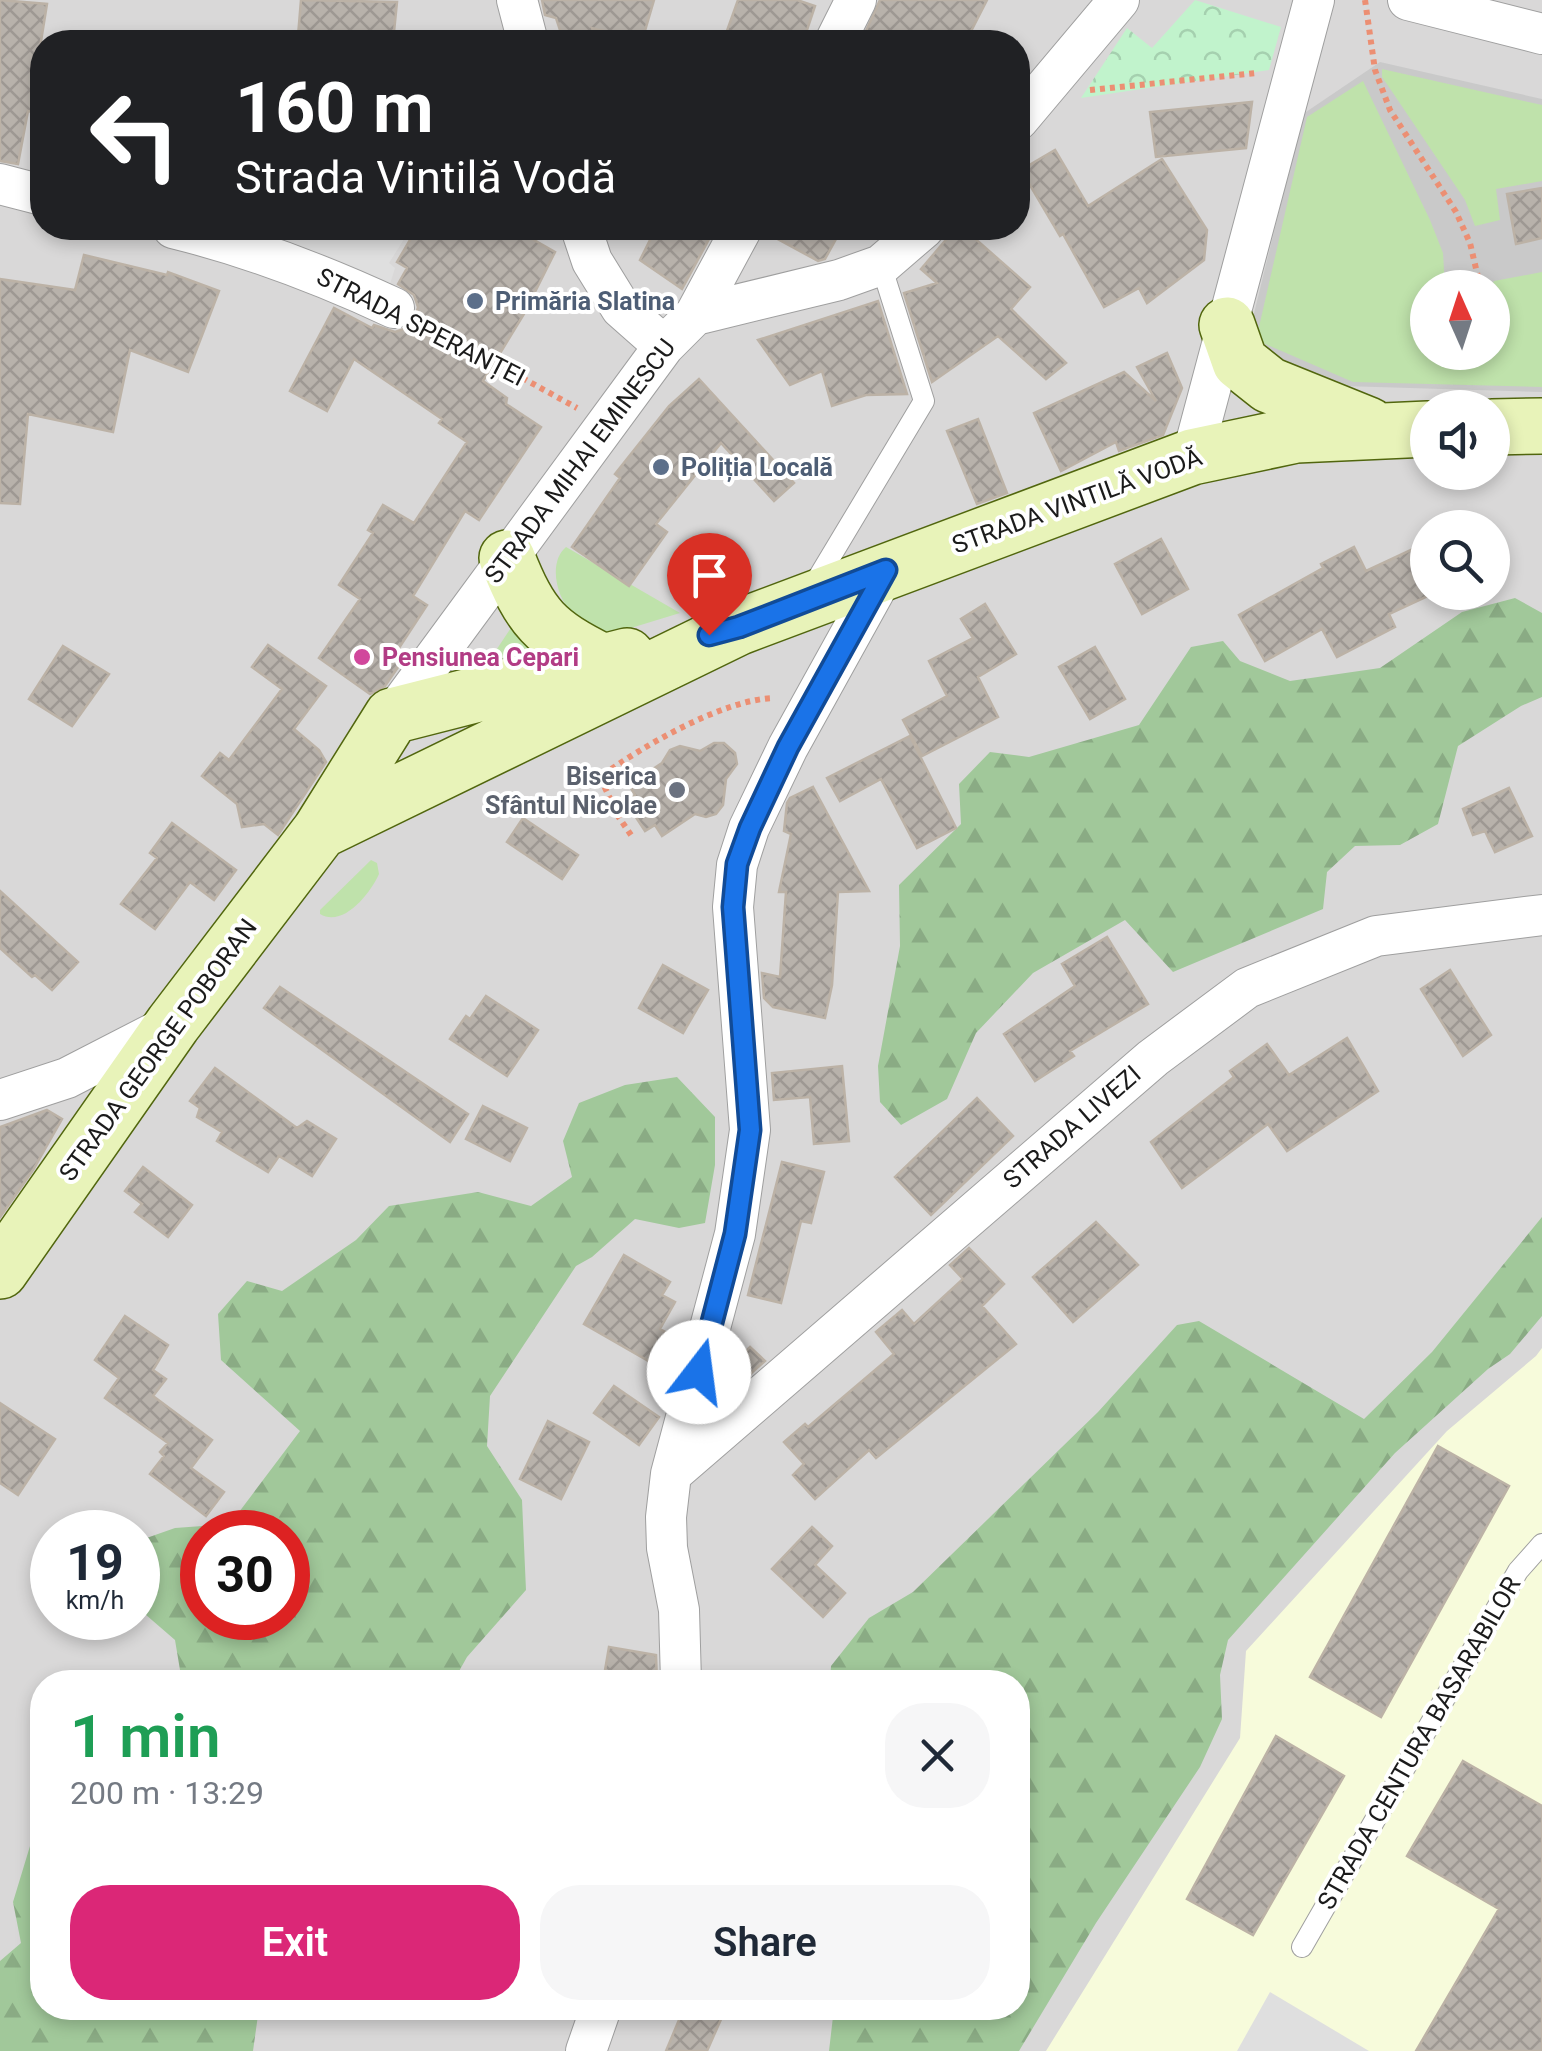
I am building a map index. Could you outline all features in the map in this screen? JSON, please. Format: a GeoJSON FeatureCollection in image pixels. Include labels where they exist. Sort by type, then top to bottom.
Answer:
{"type":"FeatureCollection","features":[{"type":"Feature","properties":{"kind":"main road"},"geometry":{"type":"LineString","coordinates":[[1227,326],[1240,362],[1269,386],[1404,429]]}},
{"type":"Feature","properties":{"kind":"main road"},"geometry":{"type":"LineString","coordinates":[[1510,427],[1542,426]]}},
{"type":"Feature","properties":{"kind":"main road","name":"STRADA VINTILĂ VODĂ"},"geometry":{"type":"LineString","coordinates":[[320,831],[739,627],[886,570],[1192,457],[1296,435],[1404,429]]}},
{"type":"Feature","properties":{"kind":"main road"},"geometry":{"type":"LineString","coordinates":[[507,558],[520,592],[539,619],[560,641],[603,662]]}},
{"type":"Feature","properties":{"kind":"main road","name":"STRADA VINTILĂ VODĂ"},"geometry":{"type":"LineString","coordinates":[[392,716],[739,627]]}},
{"type":"Feature","properties":{"kind":"main road"},"geometry":{"type":"LineString","coordinates":[[392,716],[417,749],[443,771]]}},
{"type":"Feature","properties":{"kind":"main road","name":"STRADA GEORGE POBORAN"},"geometry":{"type":"LineString","coordinates":[[0,1270],[174,1024],[320,831],[392,716]]}},
{"type":"Feature","properties":{"kind":"street"},"geometry":{"type":"LineString","coordinates":[[517,0],[525,30]]}},
{"type":"Feature","properties":{"kind":"street"},"geometry":{"type":"LineString","coordinates":[[841,30],[856,0]]}},
{"type":"Feature","properties":{"kind":"street"},"geometry":{"type":"LineString","coordinates":[[1030,106],[1119,0]]}},
{"type":"Feature","properties":{"kind":"street"},"geometry":{"type":"LineString","coordinates":[[1192,457],[1314,0]]}},
{"type":"Feature","properties":{"kind":"street"},"geometry":{"type":"LineString","coordinates":[[1408,0],[1542,34]]}},
{"type":"Feature","properties":{"kind":"street"},"geometry":{"type":"LineString","coordinates":[[0,184],[30,191]]}},
{"type":"Feature","properties":{"kind":"street","name":"STRADA SPERANȚEI"},"geometry":{"type":"LineString","coordinates":[[222,240],[309,269],[394,308]]}},
{"type":"Feature","properties":{"kind":"street"},"geometry":{"type":"LineString","coordinates":[[585,240],[592,261],[621,308],[664,346]]}},
{"type":"Feature","properties":{"kind":"street"},"geometry":{"type":"LineString","coordinates":[[695,315],[736,240]]}},
{"type":"Feature","properties":{"kind":"street","name":"STRADA MIHAI EMINESCU"},"geometry":{"type":"LineString","coordinates":[[392,716],[664,346],[695,315],[840,280],[881,265],[910,240]]}},
{"type":"Feature","properties":{"kind":"street"},"geometry":{"type":"LineString","coordinates":[[680,1670],[678,1610],[667,1548],[666,1516],[672,1474],[735,1234],[750,1130],[733,907],[737,864],[788,747],[886,570]]}},
{"type":"Feature","properties":{"kind":"street","name":"STRADA LIVEZI"},"geometry":{"type":"LineString","coordinates":[[672,1474],[1153,1058],[1248,988],[1376,936],[1542,915]]}},
{"type":"Feature","properties":{"kind":"street"},"geometry":{"type":"LineString","coordinates":[[0,1100],[68,1078],[174,1024]]}},
{"type":"Feature","properties":{"kind":"street"},"geometry":{"type":"LineString","coordinates":[[586,2051],[597,2020]]}},
{"type":"Feature","properties":{"kind":"lane"},"geometry":{"type":"LineString","coordinates":[[804,602],[924,400],[881,265]]}},
{"type":"Feature","properties":{"kind":"lane","name":"STRADA CENTURA BASARABILOR"},"geometry":{"type":"LineString","coordinates":[[1302,1946],[1518,1572],[1542,1544]]}},
{"type":"Feature","properties":{"kind":"path"},"geometry":{"type":"LineString","coordinates":[[1366,0],[1375,70],[1390,110],[1456,212],[1476,270]]}},
{"type":"Feature","properties":{"kind":"path"},"geometry":{"type":"LineString","coordinates":[[1030,108],[1295,68]]}},
{"type":"Feature","properties":{"kind":"path","name":"STRADA SPERANȚEI"},"geometry":{"type":"LineString","coordinates":[[394,308],[606,424]]}},
{"type":"Feature","properties":{"kind":"path"},"geometry":{"type":"LineString","coordinates":[[630,835],[600,778],[714,711],[752,698],[784,697]]}},
{"type":"Feature","properties":{"kind":"shaded area"},"geometry":{"type":"Polygon","coordinates":[[[0,0],[1542,0],[1542,2051],[0,2051],[0,0]]]}},
{"type":"Feature","properties":{"kind":"shaded area"},"geometry":{"type":"Polygon","coordinates":[[[1380,62],[1542,99],[1542,392],[1343,386],[1245,350],[1303,114],[1380,62]]]}},
{"type":"Feature","properties":{"kind":"shaded area"},"geometry":{"type":"Polygon","coordinates":[[[268,240],[403,240],[389,263],[395,268],[390,284],[268,240]]]}},
{"type":"Feature","properties":{"kind":"shaded area"},"geometry":{"type":"Polygon","coordinates":[[[1542,1348],[1542,2051],[1046,2051],[1240,1738],[1246,1651],[1447,1431],[1542,1348]]]}},
{"type":"Feature","properties":{"kind":"shaded area"},"geometry":{"type":"Polygon","coordinates":[[[1270,1992],[1369,2051],[1237,2051],[1270,1992]]]}},
{"type":"Feature","properties":{"kind":"green space"},"geometry":{"type":"Polygon","coordinates":[[[1195,0],[1281,27],[1269,70],[1081,98],[1127,28],[1152,48],[1195,0]]]}},
{"type":"Feature","properties":{"kind":"green space"},"geometry":{"type":"Polygon","coordinates":[[[1382,69],[1542,105],[1542,181],[1496,189],[1500,220],[1475,226],[1465,200],[1382,77],[1382,69]]]}},
{"type":"Feature","properties":{"kind":"green space"},"geometry":{"type":"Polygon","coordinates":[[[1363,81],[1430,220],[1443,253],[1444,270],[1410,270],[1410,370],[1510,370],[1510,278],[1542,272],[1542,387],[1353,382],[1256,340],[1307,117],[1363,81]]]}},
{"type":"Feature","properties":{"kind":"green space"},"geometry":{"type":"Polygon","coordinates":[[[566,547],[680,613],[608,635],[585,623],[567,607],[556,580],[557,562],[566,547]]]}},
{"type":"Feature","properties":{"kind":"green space"},"geometry":{"type":"Polygon","coordinates":[[[1515,598],[1542,613],[1542,697],[1458,746],[1438,824],[1400,845],[1355,846],[1327,872],[1323,909],[1173,972],[1125,920],[1033,973],[976,1033],[947,1099],[901,1125],[880,1102],[878,1066],[900,946],[899,885],[961,824],[959,784],[990,752],[1029,757],[1139,725],[1191,647],[1223,641],[1240,661],[1290,681],[1380,668],[1462,612],[1510,610],[1510,599],[1515,598]]]}},
{"type":"Feature","properties":{"kind":"green space"},"geometry":{"type":"Polygon","coordinates":[[[524,608],[561,651],[479,676],[524,608]]]}},
{"type":"Feature","properties":{"kind":"green space"},"geometry":{"type":"Polygon","coordinates":[[[371,860],[377,863],[379,874],[355,907],[338,916],[320,914],[320,910],[371,860]]]}},
{"type":"Feature","properties":{"kind":"green space"},"geometry":{"type":"Polygon","coordinates":[[[677,1077],[715,1117],[715,1165],[705,1223],[679,1228],[635,1219],[576,1266],[490,1396],[487,1446],[522,1500],[526,1590],[460,1670],[180,1670],[175,1640],[160,1627],[160,1533],[175,1528],[180,1528],[180,1640],[310,1640],[310,1510],[241,1510],[300,1431],[221,1360],[218,1314],[247,1281],[282,1291],[356,1240],[389,1206],[478,1192],[531,1206],[572,1177],[563,1141],[579,1103],[625,1085],[677,1077]]]}},
{"type":"Feature","properties":{"kind":"green space"},"geometry":{"type":"Polygon","coordinates":[[[1542,1217],[1542,1316],[1510,1354],[1395,1453],[1228,1640],[1220,1675],[1222,1719],[1200,1767],[1096,1923],[1019,2051],[829,2051],[833,2020],[1030,2020],[1030,1670],[831,1670],[869,1618],[913,1592],[1098,1412],[1177,1325],[1199,1321],[1364,1419],[1432,1352],[1542,1217]]]}},
{"type":"Feature","properties":{"kind":"green space"},"geometry":{"type":"Polygon","coordinates":[[[30,1846],[30,2020],[257,2020],[253,2051],[0,2051],[0,1961],[21,1943],[13,1902],[30,1846]]]}},
{"type":"Feature","properties":{"kind":"building"},"geometry":{"type":"Polygon","coordinates":[[[0,0],[47,4],[43,30],[30,30],[30,111],[18,164],[0,161],[0,0]]]}},
{"type":"Feature","properties":{"kind":"building"},"geometry":{"type":"Polygon","coordinates":[[[301,0],[397,2],[394,30],[298,30],[301,0]]]}},
{"type":"Feature","properties":{"kind":"building"},"geometry":{"type":"Polygon","coordinates":[[[542,0],[654,0],[645,30],[560,30],[556,18],[545,15],[542,0]]]}},
{"type":"Feature","properties":{"kind":"building"},"geometry":{"type":"Polygon","coordinates":[[[738,0],[797,0],[815,6],[807,30],[727,30],[738,0]]]}},
{"type":"Feature","properties":{"kind":"building"},"geometry":{"type":"Polygon","coordinates":[[[880,0],[987,0],[972,30],[866,30],[880,0]]]}},
{"type":"Feature","properties":{"kind":"building"},"geometry":{"type":"Polygon","coordinates":[[[1252,102],[1246,148],[1156,157],[1150,112],[1252,102]]]}},
{"type":"Feature","properties":{"kind":"building"},"geometry":{"type":"Polygon","coordinates":[[[1055,150],[1088,206],[1162,159],[1207,230],[1204,260],[1147,303],[1139,288],[1104,307],[1030,185],[1030,165],[1055,150]]]}},
{"type":"Feature","properties":{"kind":"building"},"geometry":{"type":"Polygon","coordinates":[[[1542,188],[1542,238],[1516,244],[1507,194],[1542,188]]]}},
{"type":"Feature","properties":{"kind":"building"},"geometry":{"type":"Polygon","coordinates":[[[410,240],[534,240],[555,252],[524,314],[483,381],[507,398],[506,404],[541,427],[479,520],[465,511],[413,596],[427,605],[397,651],[405,657],[385,686],[370,694],[319,658],[360,599],[339,585],[373,533],[368,530],[383,505],[414,523],[467,442],[439,423],[442,419],[354,359],[327,411],[290,391],[334,308],[372,328],[374,325],[395,332],[407,328],[415,319],[418,307],[414,295],[398,284],[407,268],[397,262],[410,240]]]}},
{"type":"Feature","properties":{"kind":"building"},"geometry":{"type":"Polygon","coordinates":[[[650,240],[709,240],[682,289],[640,260],[650,240]]]}},
{"type":"Feature","properties":{"kind":"building"},"geometry":{"type":"Polygon","coordinates":[[[780,240],[835,240],[825,259],[818,261],[780,240]]]}},
{"type":"Feature","properties":{"kind":"building"},"geometry":{"type":"Polygon","coordinates":[[[946,240],[977,240],[1030,287],[1011,309],[1066,363],[1046,379],[998,336],[932,382],[904,293],[937,283],[921,269],[946,240]]]}},
{"type":"Feature","properties":{"kind":"building"},"geometry":{"type":"Polygon","coordinates":[[[84,255],[167,275],[168,272],[219,291],[188,372],[130,350],[113,432],[28,414],[20,504],[0,503],[0,279],[75,290],[84,255]]]}},
{"type":"Feature","properties":{"kind":"building"},"geometry":{"type":"Polygon","coordinates":[[[878,301],[907,394],[866,395],[832,406],[822,371],[790,385],[758,340],[878,301]]]}},
{"type":"Feature","properties":{"kind":"building"},"geometry":{"type":"Polygon","coordinates":[[[1167,353],[1182,388],[1163,435],[1119,451],[1116,442],[1061,471],[1034,413],[1124,372],[1156,401],[1137,367],[1167,353]]]}},
{"type":"Feature","properties":{"kind":"building"},"geometry":{"type":"Polygon","coordinates":[[[699,379],[794,483],[774,501],[721,443],[656,524],[667,532],[629,586],[572,547],[620,478],[615,474],[669,406],[699,379]]]}},
{"type":"Feature","properties":{"kind":"building"},"geometry":{"type":"Polygon","coordinates":[[[978,419],[1007,493],[977,504],[947,431],[978,419]]]}},
{"type":"Feature","properties":{"kind":"building"},"geometry":{"type":"Polygon","coordinates":[[[1161,539],[1188,589],[1142,614],[1115,564],[1161,539]]]}},
{"type":"Feature","properties":{"kind":"building"},"geometry":{"type":"Polygon","coordinates":[[[1354,547],[1366,571],[1410,550],[1410,604],[1389,614],[1395,627],[1337,657],[1322,629],[1265,661],[1239,615],[1354,547]]]}},
{"type":"Feature","properties":{"kind":"building"},"geometry":{"type":"Polygon","coordinates":[[[985,604],[1016,654],[978,677],[998,717],[922,756],[903,720],[947,696],[929,661],[973,638],[961,619],[985,604]]]}},
{"type":"Feature","properties":{"kind":"building"},"geometry":{"type":"Polygon","coordinates":[[[268,645],[326,686],[294,729],[319,750],[326,762],[278,835],[264,824],[242,827],[237,804],[202,776],[220,753],[229,760],[282,689],[252,667],[268,645]]]}},
{"type":"Feature","properties":{"kind":"building"},"geometry":{"type":"Polygon","coordinates":[[[63,646],[109,674],[72,726],[29,699],[63,646]]]}},
{"type":"Feature","properties":{"kind":"building"},"geometry":{"type":"Polygon","coordinates":[[[1095,647],[1125,699],[1090,719],[1059,667],[1095,647]]]}},
{"type":"Feature","properties":{"kind":"building"},"geometry":{"type":"Polygon","coordinates":[[[910,736],[956,828],[917,848],[881,779],[840,801],[827,778],[910,736]]]}},
{"type":"Feature","properties":{"kind":"building","name":"Biserica Sfântul Nicolae"},"geometry":{"type":"Polygon","coordinates":[[[714,743],[724,743],[735,753],[737,764],[726,779],[723,805],[716,814],[695,814],[662,836],[655,825],[645,831],[626,802],[635,795],[629,785],[662,763],[670,750],[680,746],[700,751],[714,743]]]}},
{"type":"Feature","properties":{"kind":"building"},"geometry":{"type":"Polygon","coordinates":[[[813,787],[869,891],[838,892],[832,985],[825,1018],[773,1007],[764,998],[762,973],[780,977],[786,892],[779,892],[791,834],[784,831],[787,803],[813,787]]]}},
{"type":"Feature","properties":{"kind":"building"},"geometry":{"type":"Polygon","coordinates":[[[1509,788],[1532,836],[1495,852],[1485,831],[1473,835],[1463,809],[1509,788]]]}},
{"type":"Feature","properties":{"kind":"building"},"geometry":{"type":"Polygon","coordinates":[[[523,818],[578,855],[562,879],[507,842],[523,818]]]}},
{"type":"Feature","properties":{"kind":"building"},"geometry":{"type":"Polygon","coordinates":[[[172,823],[236,870],[214,900],[190,882],[155,929],[121,904],[157,858],[150,853],[172,823]]]}},
{"type":"Feature","properties":{"kind":"building"},"geometry":{"type":"Polygon","coordinates":[[[0,891],[78,962],[52,990],[0,948],[0,891]]]}},
{"type":"Feature","properties":{"kind":"building"},"geometry":{"type":"Polygon","coordinates":[[[1107,937],[1148,1004],[1070,1051],[1074,1056],[1035,1081],[1004,1034],[1075,986],[1062,964],[1107,937]]]}},
{"type":"Feature","properties":{"kind":"building"},"geometry":{"type":"Polygon","coordinates":[[[663,965],[708,990],[683,1033],[639,1008],[663,965]]]}},
{"type":"Feature","properties":{"kind":"building"},"geometry":{"type":"Polygon","coordinates":[[[1450,970],[1491,1035],[1463,1056],[1421,989],[1450,970]]]}},
{"type":"Feature","properties":{"kind":"building"},"geometry":{"type":"Polygon","coordinates":[[[280,987],[468,1114],[450,1142],[264,1008],[280,987]]]}},
{"type":"Feature","properties":{"kind":"building"},"geometry":{"type":"Polygon","coordinates":[[[486,996],[538,1030],[507,1076],[450,1039],[486,996]]]}},
{"type":"Feature","properties":{"kind":"building"},"geometry":{"type":"Polygon","coordinates":[[[1347,1038],[1378,1091],[1287,1151],[1268,1124],[1182,1188],[1151,1142],[1234,1077],[1230,1071],[1267,1044],[1289,1075],[1347,1038]]]}},
{"type":"Feature","properties":{"kind":"building"},"geometry":{"type":"Polygon","coordinates":[[[842,1066],[849,1141],[814,1144],[810,1097],[774,1100],[772,1073],[842,1066]]]}},
{"type":"Feature","properties":{"kind":"building"},"geometry":{"type":"Polygon","coordinates":[[[215,1068],[297,1128],[307,1121],[336,1139],[312,1176],[279,1156],[268,1172],[217,1141],[222,1132],[197,1117],[200,1108],[190,1101],[215,1068]]]}},
{"type":"Feature","properties":{"kind":"building"},"geometry":{"type":"Polygon","coordinates":[[[977,1098],[1013,1136],[931,1215],[895,1177],[977,1098]]]}},
{"type":"Feature","properties":{"kind":"building"},"geometry":{"type":"Polygon","coordinates":[[[483,1106],[527,1128],[510,1161],[466,1139],[483,1106]]]}},
{"type":"Feature","properties":{"kind":"building"},"geometry":{"type":"Polygon","coordinates":[[[47,1110],[62,1119],[0,1217],[0,1127],[47,1110]]]}},
{"type":"Feature","properties":{"kind":"building"},"geometry":{"type":"Polygon","coordinates":[[[782,1162],[824,1172],[811,1223],[801,1221],[781,1303],[748,1295],[782,1162]]]}},
{"type":"Feature","properties":{"kind":"building"},"geometry":{"type":"Polygon","coordinates":[[[143,1167],[192,1205],[168,1237],[135,1212],[142,1204],[125,1191],[143,1167]]]}},
{"type":"Feature","properties":{"kind":"building"},"geometry":{"type":"Polygon","coordinates":[[[1096,1222],[1138,1265],[1073,1322],[1033,1277],[1096,1222]]]}},
{"type":"Feature","properties":{"kind":"building"},"geometry":{"type":"Polygon","coordinates":[[[969,1248],[1004,1284],[982,1306],[1016,1344],[876,1458],[869,1450],[815,1499],[793,1475],[804,1464],[784,1442],[805,1424],[808,1427],[894,1354],[876,1332],[902,1310],[914,1324],[963,1279],[950,1265],[969,1248]]]}},
{"type":"Feature","properties":{"kind":"building"},"geometry":{"type":"Polygon","coordinates":[[[624,1255],[670,1282],[662,1295],[675,1302],[660,1329],[669,1334],[652,1363],[584,1324],[624,1255]]]}},
{"type":"Feature","properties":{"kind":"building"},"geometry":{"type":"Polygon","coordinates":[[[125,1316],[168,1345],[153,1370],[166,1379],[153,1396],[212,1440],[191,1468],[224,1492],[210,1510],[198,1510],[150,1474],[164,1456],[160,1452],[168,1443],[105,1398],[119,1378],[95,1360],[125,1316]]]}},
{"type":"Feature","properties":{"kind":"building"},"geometry":{"type":"Polygon","coordinates":[[[750,1347],[765,1361],[731,1391],[721,1380],[722,1375],[750,1347]]]}},
{"type":"Feature","properties":{"kind":"building"},"geometry":{"type":"Polygon","coordinates":[[[614,1386],[659,1417],[639,1445],[594,1413],[614,1386]]]}},
{"type":"Feature","properties":{"kind":"building"},"geometry":{"type":"Polygon","coordinates":[[[0,1403],[55,1439],[18,1495],[0,1483],[0,1403]]]}},
{"type":"Feature","properties":{"kind":"building"},"geometry":{"type":"Polygon","coordinates":[[[548,1421],[589,1442],[561,1499],[520,1479],[548,1421]]]}},
{"type":"Feature","properties":{"kind":"building"},"geometry":{"type":"Polygon","coordinates":[[[1438,1446],[1509,1486],[1381,1717],[1310,1677],[1438,1446]]]}},
{"type":"Feature","properties":{"kind":"building"},"geometry":{"type":"Polygon","coordinates":[[[812,1527],[832,1546],[815,1565],[845,1593],[823,1617],[772,1569],[812,1527]]]}},
{"type":"Feature","properties":{"kind":"building"},"geometry":{"type":"Polygon","coordinates":[[[609,1647],[656,1655],[657,1670],[605,1670],[609,1647]]]}},
{"type":"Feature","properties":{"kind":"building"},"geometry":{"type":"Polygon","coordinates":[[[1276,1736],[1344,1776],[1253,1935],[1187,1899],[1276,1736]]]}},
{"type":"Feature","properties":{"kind":"building"},"geometry":{"type":"Polygon","coordinates":[[[1463,1761],[1542,1806],[1542,2051],[1416,2051],[1499,1909],[1407,1856],[1463,1761]]]}},
{"type":"Feature","properties":{"kind":"building"},"geometry":{"type":"Polygon","coordinates":[[[679,2020],[721,2020],[707,2051],[666,2051],[679,2020]]]}},
{"type":"Feature","properties":{"kind":"place","name":"Primăria Slatina"},"geometry":{"type":"Point","coordinates":[475,301]}},
{"type":"Feature","properties":{"kind":"place","name":"Poliția Locală"},"geometry":{"type":"Point","coordinates":[661,467]}},
{"type":"Feature","properties":{"kind":"place","name":"Pensiunea Cepari"},"geometry":{"type":"Point","coordinates":[362,657]}},
{"type":"Feature","properties":{"kind":"place","name":"Biserica Sfântul Nicolae"},"geometry":{"type":"Point","coordinates":[677,790]}},
{"type":"Feature","properties":{"kind":"route"},"geometry":{"type":"LineString","coordinates":[[699,1372],[735,1234],[750,1130],[733,907],[737,864],[788,747],[886,570],[709,635]]}}]}
